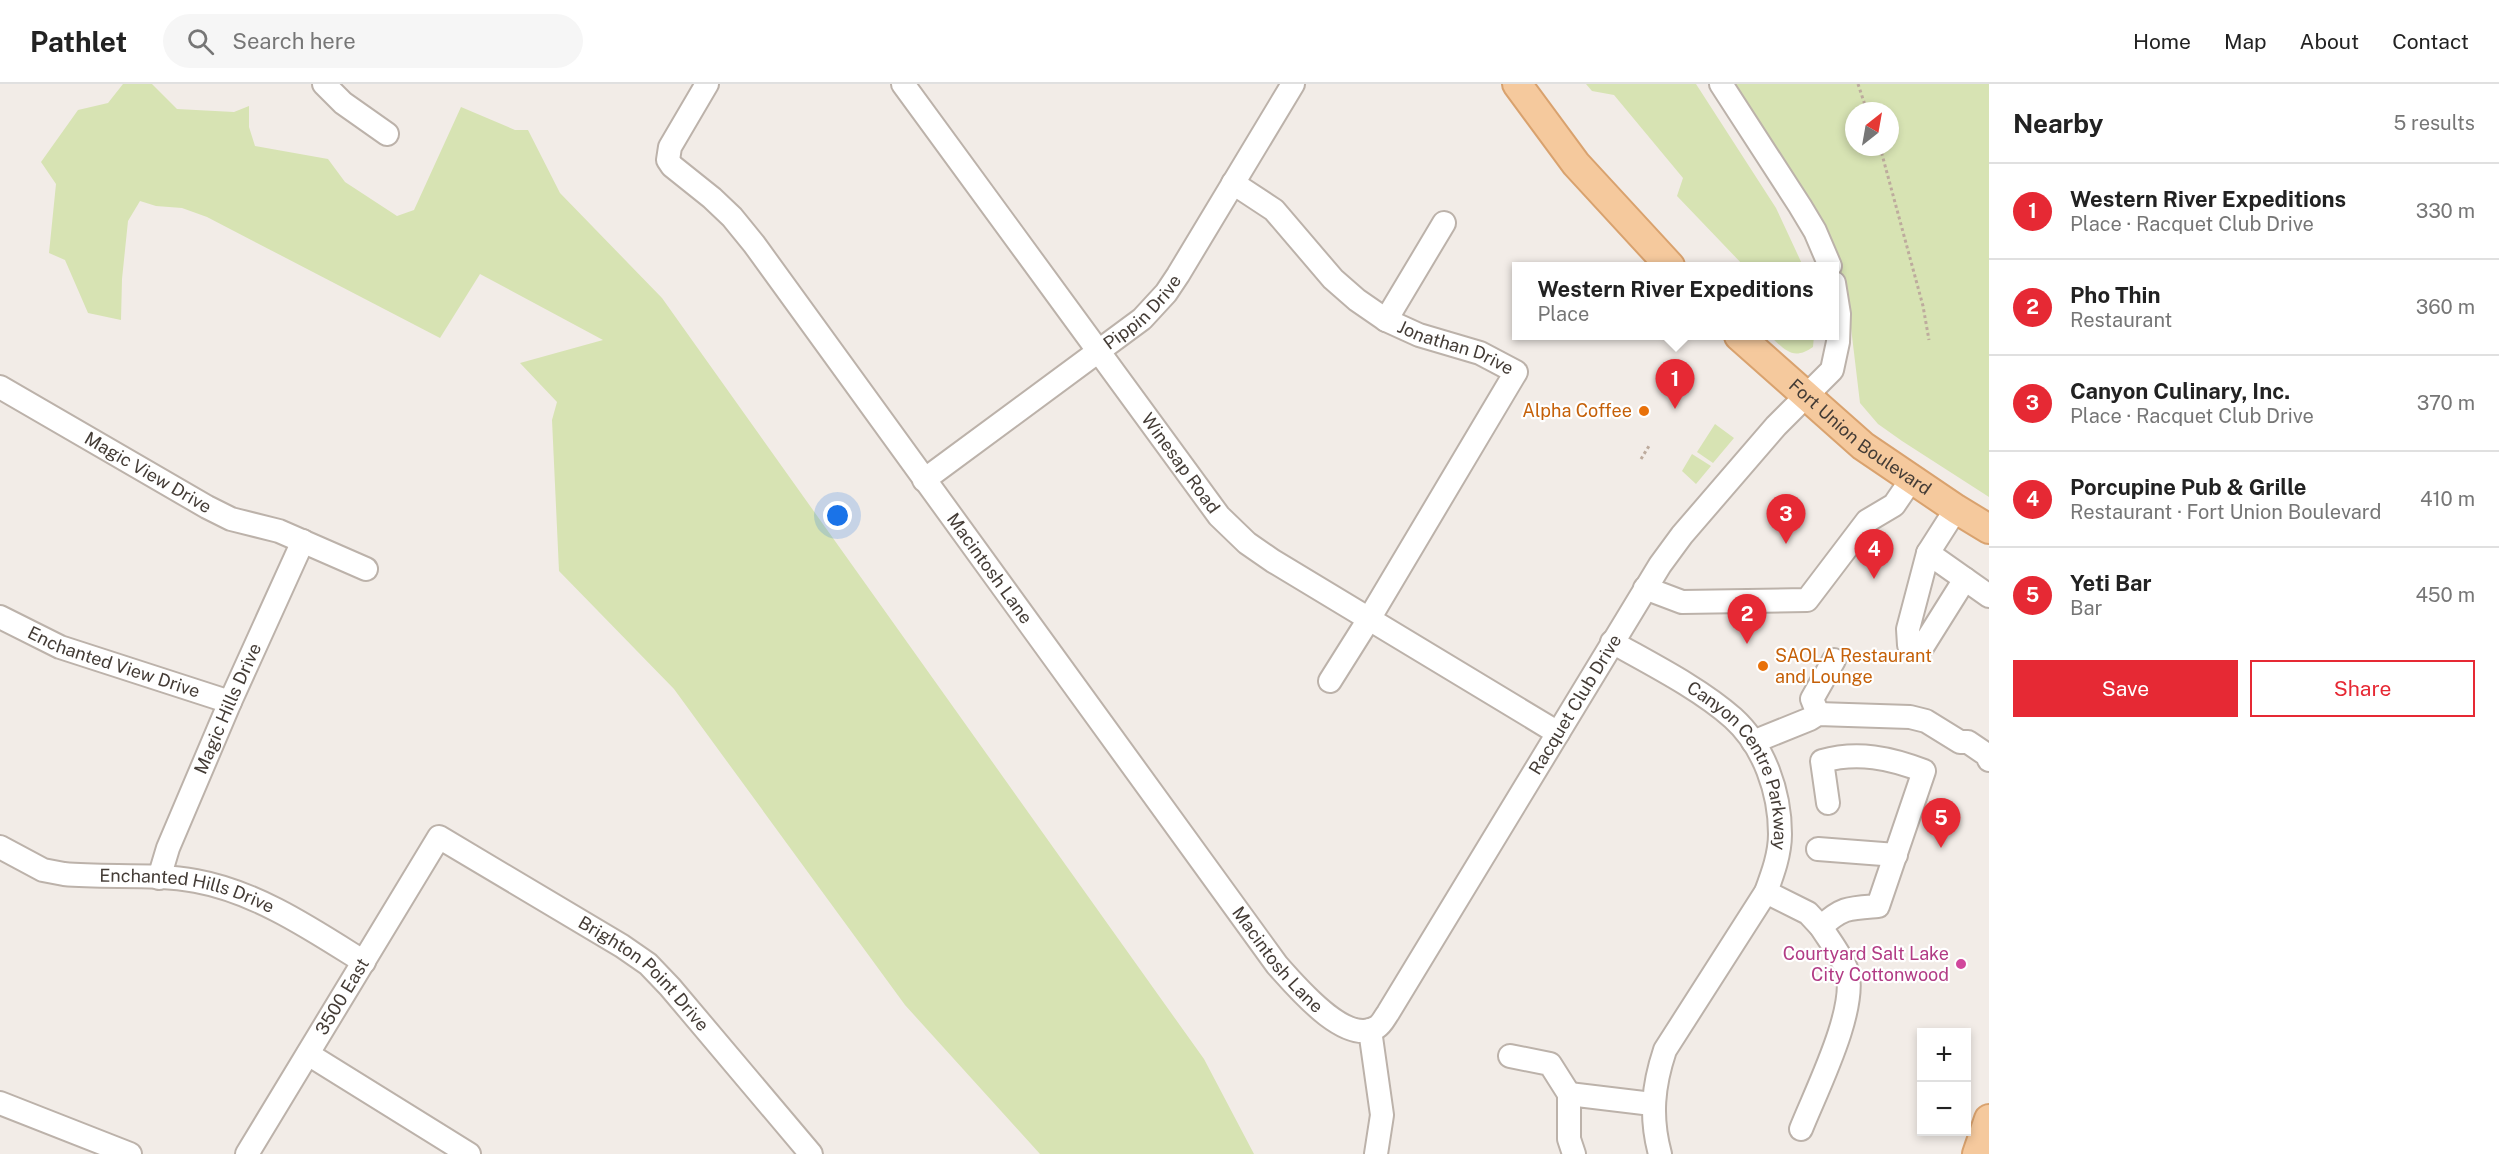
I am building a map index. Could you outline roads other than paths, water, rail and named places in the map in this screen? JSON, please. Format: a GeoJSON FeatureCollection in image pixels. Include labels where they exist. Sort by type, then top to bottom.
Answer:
{"type":"FeatureCollection","features":[{"type":"Feature","properties":{"kind":"main road"},"geometry":{"type":"LineString","coordinates":[[1517,84],[1576,164],[1665,262]]}},
{"type":"Feature","properties":{"kind":"main road","name":"Fort Union Boulevard"},"geometry":{"type":"LineString","coordinates":[[1743,340],[1806,398],[1863,446],[1911,480],[1989,529]]}},
{"type":"Feature","properties":{"kind":"main road"},"geometry":{"type":"LineString","coordinates":[[1956,509],[1989,537]]}},
{"type":"Feature","properties":{"kind":"main road"},"geometry":{"type":"LineString","coordinates":[[1977,1154],[1989,1119]]}},
{"type":"Feature","properties":{"kind":"street"},"geometry":{"type":"LineString","coordinates":[[324,84],[344,104],[387,134]]}},
{"type":"Feature","properties":{"kind":"street","name":"Macintosh Lane"},"geometry":{"type":"LineString","coordinates":[[706,84],[670,147],[668,160],[678,173],[712,198],[739,226],[1277,965],[1335,1022],[1360,1032],[1370,1030]]}},
{"type":"Feature","properties":{"kind":"street","name":"Pippin Drive"},"geometry":{"type":"LineString","coordinates":[[924,480],[1142,319],[1166,293],[1293,84]]}},
{"type":"Feature","properties":{"kind":"street"},"geometry":{"type":"LineString","coordinates":[[1721,84],[1800,206],[1815,231],[1828,262]]}},
{"type":"Feature","properties":{"kind":"street","name":"Winesap Road"},"geometry":{"type":"LineString","coordinates":[[906,85],[1097,351],[1220,516],[1247,543],[1369,620],[1558,733]]}},
{"type":"Feature","properties":{"kind":"street","name":"Jonathan Drive"},"geometry":{"type":"LineString","coordinates":[[1233,183],[1274,210],[1333,279],[1357,300],[1386,320],[1419,335],[1480,353],[1516,372],[1369,620]]}},
{"type":"Feature","properties":{"kind":"street"},"geometry":{"type":"LineString","coordinates":[[1386,320],[1444,223]]}},
{"type":"Feature","properties":{"kind":"street","name":"Racquet Club Drive"},"geometry":{"type":"LineString","coordinates":[[1370,1030],[1377,1027],[1388,1013],[1645,588],[1688,528],[1781,421],[1832,370],[1838,340]]}},
{"type":"Feature","properties":{"kind":"street","name":"Magic View Drive"},"geometry":{"type":"LineString","coordinates":[[0,387],[231,519],[279,531],[366,569]]}},
{"type":"Feature","properties":{"kind":"street"},"geometry":{"type":"LineString","coordinates":[[1645,588],[1682,602],[1807,600],[1867,521],[1894,505],[1911,480]]}},
{"type":"Feature","properties":{"kind":"street"},"geometry":{"type":"LineString","coordinates":[[1956,509],[1928,553],[1908,629],[1909,645],[1913,649],[1919,650],[1923,646],[1965,579]]}},
{"type":"Feature","properties":{"kind":"street","name":"Magic Hills Drive"},"geometry":{"type":"LineString","coordinates":[[159,878],[168,848],[230,702],[303,541]]}},
{"type":"Feature","properties":{"kind":"street"},"geometry":{"type":"LineString","coordinates":[[1928,553],[1989,596]]}},
{"type":"Feature","properties":{"kind":"street","name":"Enchanted View Drive"},"geometry":{"type":"LineString","coordinates":[[0,617],[60,647],[230,702]]}},
{"type":"Feature","properties":{"kind":"street"},"geometry":{"type":"LineString","coordinates":[[1330,681],[1369,620]]}},
{"type":"Feature","properties":{"kind":"street","name":"Canyon Centre Parkway"},"geometry":{"type":"LineString","coordinates":[[1612,642],[1712,701],[1734,719],[1753,742],[1768,768],[1778,801],[1780,835],[1776,864],[1766,892],[1665,1050],[1658,1071],[1652,1104],[1660,1154]]}},
{"type":"Feature","properties":{"kind":"street"},"geometry":{"type":"LineString","coordinates":[[1818,714],[1812,699],[1834,660]]}},
{"type":"Feature","properties":{"kind":"street"},"geometry":{"type":"LineString","coordinates":[[1753,742],[1818,714],[1910,717],[1926,721],[1960,742],[1961,750],[1982,764],[1989,761]]}},
{"type":"Feature","properties":{"kind":"street"},"geometry":{"type":"LineString","coordinates":[[1821,927],[1836,912],[1878,906],[1924,771],[1882,758],[1861,755],[1839,756],[1822,761],[1828,803]]}},
{"type":"Feature","properties":{"kind":"street","name":"3500 East"},"geometry":{"type":"LineString","coordinates":[[247,1154],[439,837]]}},
{"type":"Feature","properties":{"kind":"street","name":"Brighton Point Drive"},"geometry":{"type":"LineString","coordinates":[[439,837],[612,940],[648,964],[684,1002],[811,1154]]}},
{"type":"Feature","properties":{"kind":"street","name":"Enchanted Hills Drive"},"geometry":{"type":"LineString","coordinates":[[0,847],[34,866],[64,874],[196,880],[243,896],[289,916],[364,962]]}},
{"type":"Feature","properties":{"kind":"street"},"geometry":{"type":"LineString","coordinates":[[1818,849],[1896,855]]}},
{"type":"Feature","properties":{"kind":"street"},"geometry":{"type":"LineString","coordinates":[[1766,892],[1808,913],[1821,927],[1847,970],[1850,993],[1846,1015],[1801,1129]]}},
{"type":"Feature","properties":{"kind":"street"},"geometry":{"type":"LineString","coordinates":[[1370,1030],[1383,1115],[1376,1154]]}},
{"type":"Feature","properties":{"kind":"street"},"geometry":{"type":"LineString","coordinates":[[308,1054],[470,1154]]}},
{"type":"Feature","properties":{"kind":"street"},"geometry":{"type":"LineString","coordinates":[[1510,1056],[1550,1064],[1569,1094],[1569,1139],[1573,1154]]}},
{"type":"Feature","properties":{"kind":"street"},"geometry":{"type":"LineString","coordinates":[[1569,1094],[1652,1104]]}},
{"type":"Feature","properties":{"kind":"street"},"geometry":{"type":"LineString","coordinates":[[0,1102],[130,1154]]}},
{"type":"Feature","properties":{"kind":"place","name":"Western River Expeditions"},"geometry":{"type":"Point","coordinates":[1675,409]}},
{"type":"Feature","properties":{"kind":"place","name":"Alpha Coffee"},"geometry":{"type":"Point","coordinates":[1644,411]}},
{"type":"Feature","properties":{"kind":"place","name":"Canyon Culinary, Inc."},"geometry":{"type":"Point","coordinates":[1786,544]}},
{"type":"Feature","properties":{"kind":"place","name":"Porcupine Pub & Grille"},"geometry":{"type":"Point","coordinates":[1874,579]}},
{"type":"Feature","properties":{"kind":"place","name":"Pho Thin"},"geometry":{"type":"Point","coordinates":[1747,644]}},
{"type":"Feature","properties":{"kind":"place","name":"SAOLA Restaurant and Lounge"},"geometry":{"type":"Point","coordinates":[1763,666]}},
{"type":"Feature","properties":{"kind":"place","name":"Yeti Bar"},"geometry":{"type":"Point","coordinates":[1941,848]}},
{"type":"Feature","properties":{"kind":"place","name":"Courtyard Salt Lake City Cottonwood"},"geometry":{"type":"Point","coordinates":[1961,964]}}]}
